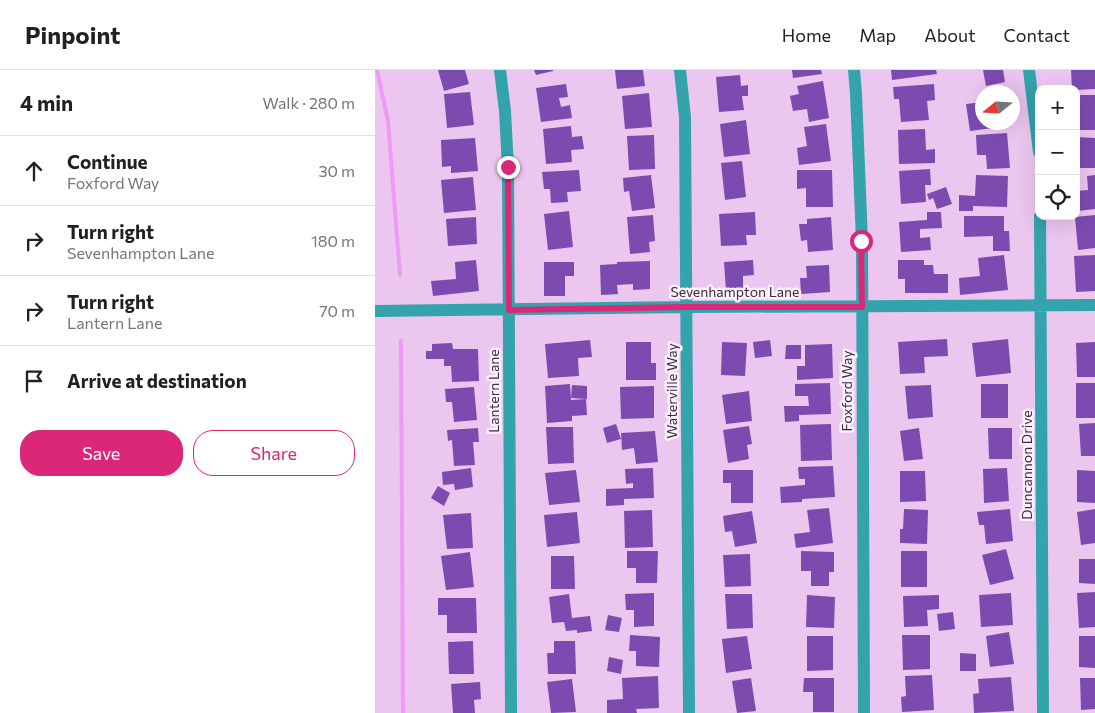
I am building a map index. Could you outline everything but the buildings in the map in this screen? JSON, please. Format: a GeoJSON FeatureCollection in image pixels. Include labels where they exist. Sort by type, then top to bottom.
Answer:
{"type":"FeatureCollection","features":[{"type":"Feature","properties":{"kind":"street","name":"Lantern Lane"},"geometry":{"type":"LineString","coordinates":[[500,70],[505,111],[508,167],[511,713]]}},
{"type":"Feature","properties":{"kind":"street","name":"Waterville Way"},"geometry":{"type":"LineString","coordinates":[[680,70],[685,117],[689,713]]}},
{"type":"Feature","properties":{"kind":"street","name":"Foxford Way"},"geometry":{"type":"LineString","coordinates":[[854,70],[861,241],[865,713]]}},
{"type":"Feature","properties":{"kind":"street"},"geometry":{"type":"LineString","coordinates":[[1029,70],[1036,130]]}},
{"type":"Feature","properties":{"kind":"street","name":"Duncannon Drive"},"geometry":{"type":"LineString","coordinates":[[1041,220],[1043,713]]}},
{"type":"Feature","properties":{"kind":"street","name":"Sevenhampton Lane"},"geometry":{"type":"LineString","coordinates":[[375,311],[1095,305]]}},
{"type":"Feature","properties":{"kind":"waterway"},"geometry":{"type":"LineString","coordinates":[[377,70],[388,121],[400,275]]}},
{"type":"Feature","properties":{"kind":"waterway"},"geometry":{"type":"LineString","coordinates":[[401,341],[403,713]]}},
{"type":"Feature","properties":{"kind":"route"},"geometry":{"type":"LineString","coordinates":[[508,167],[509,310],[862,307],[861,241]]}}]}
